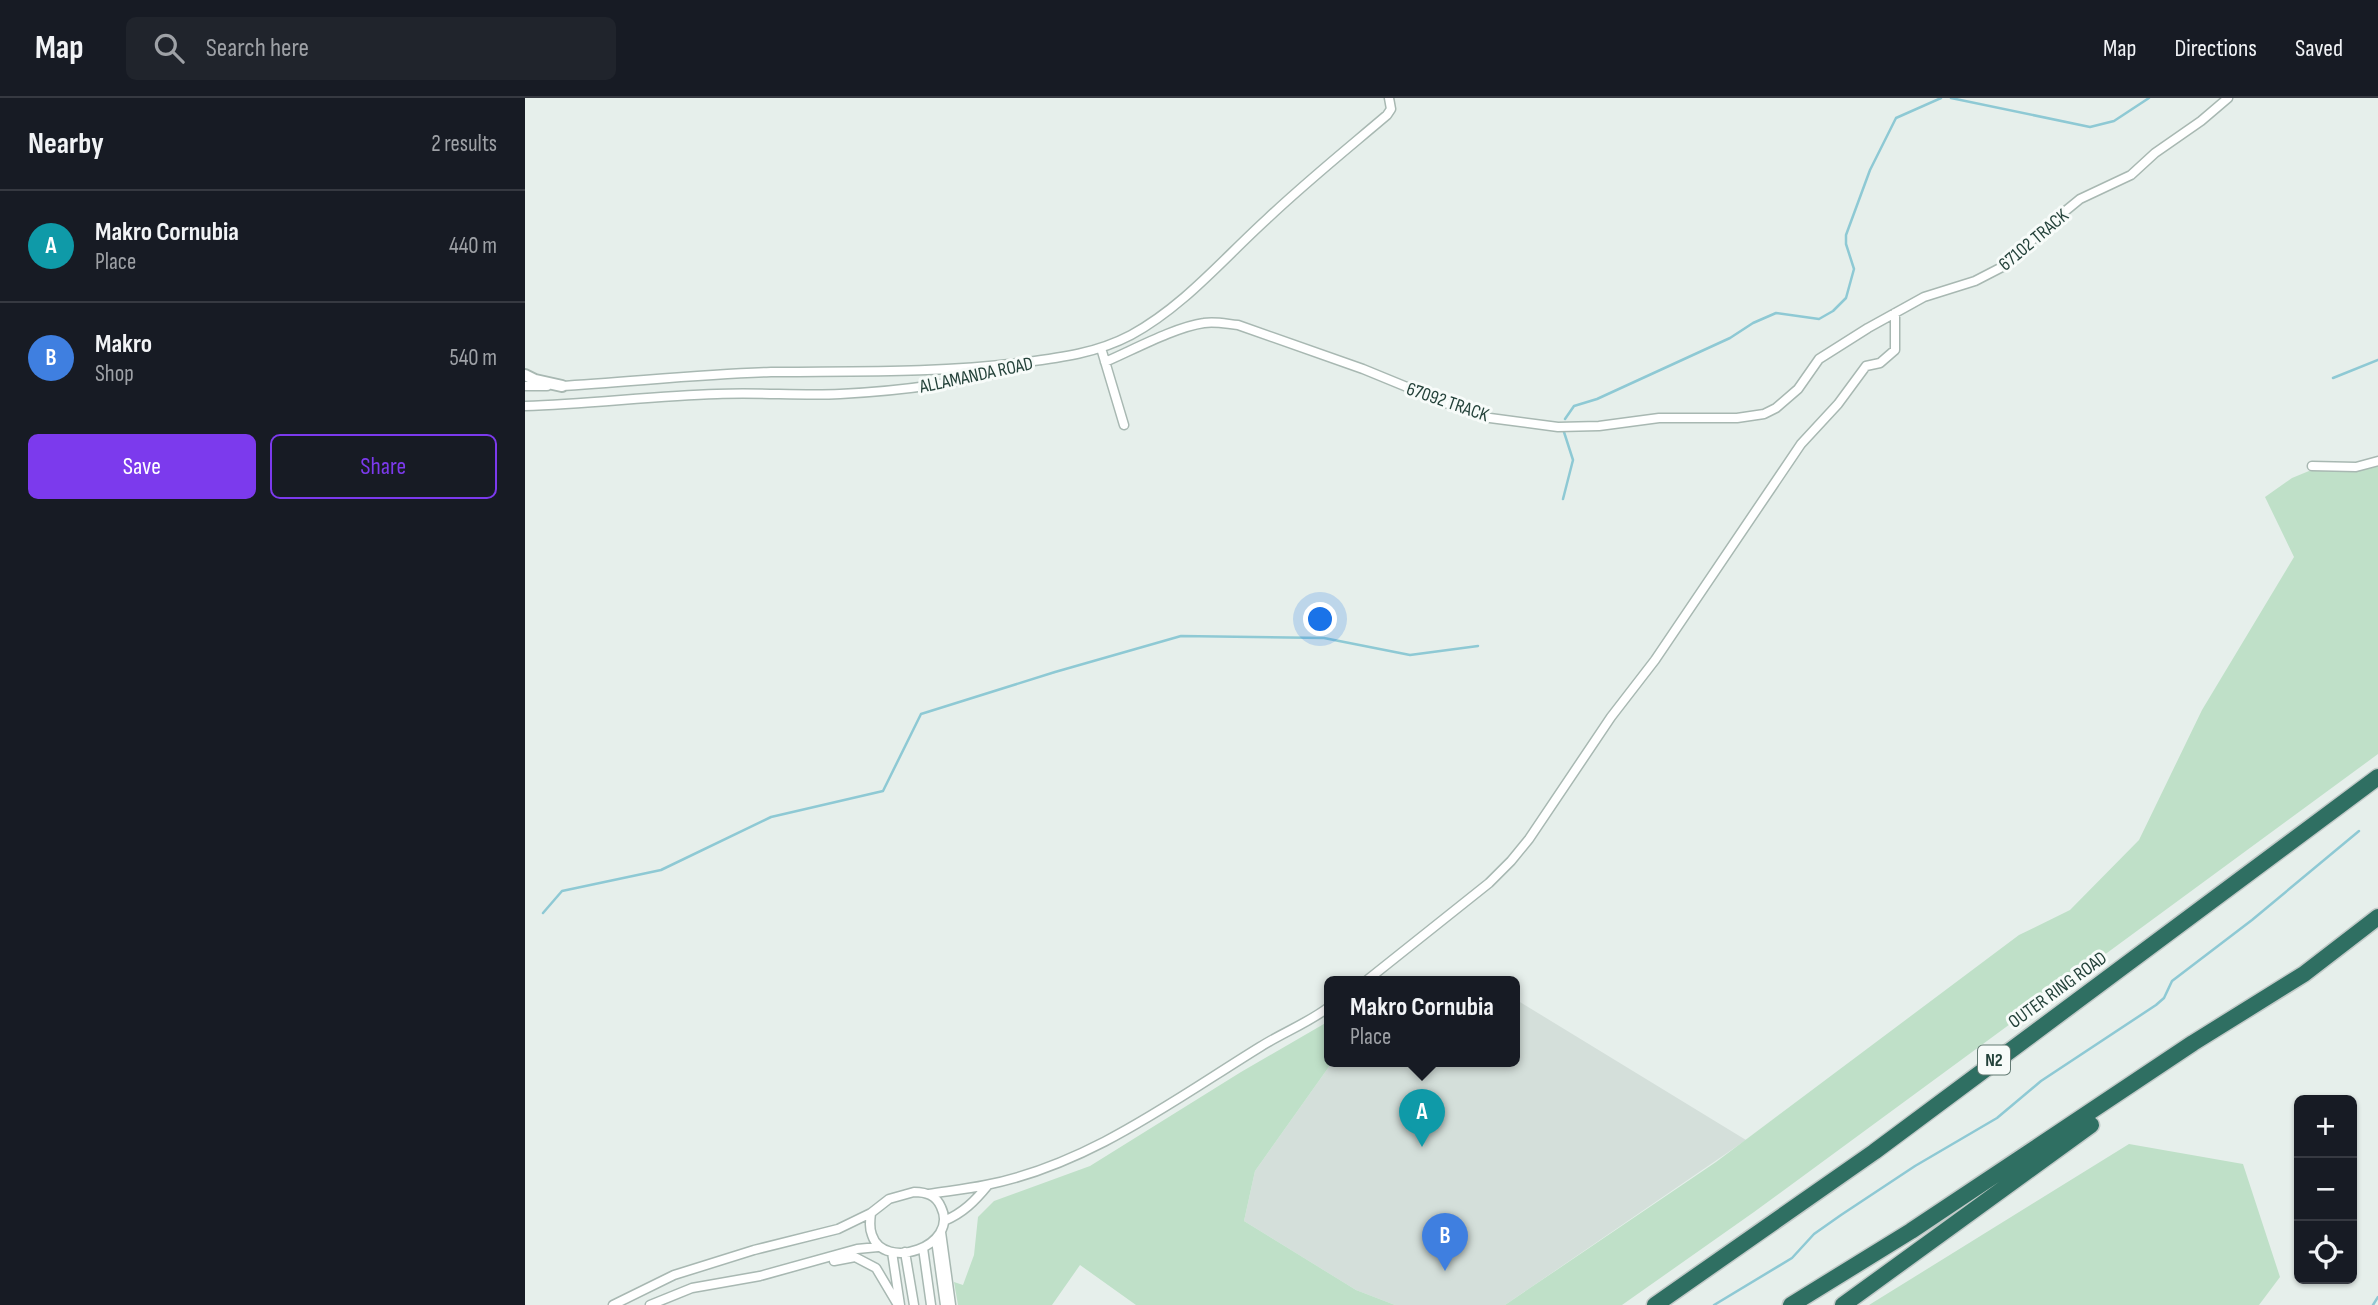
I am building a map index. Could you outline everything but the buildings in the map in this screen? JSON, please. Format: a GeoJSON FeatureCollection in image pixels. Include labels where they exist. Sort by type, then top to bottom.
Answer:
{"type":"FeatureCollection","features":[{"type":"Feature","properties":{"kind":"highway","name":"OUTER RING ROAD"},"geometry":{"type":"LineString","coordinates":[[1655,1305],[1874,1152],[2378,777]]}},
{"type":"Feature","properties":{"kind":"highway"},"geometry":{"type":"LineString","coordinates":[[1791,1305],[1911,1231],[2193,1043],[2304,974],[2378,917]]}},
{"type":"Feature","properties":{"kind":"highway"},"geometry":{"type":"LineString","coordinates":[[1843,1305],[2102,1117],[2120,1103],[2141,1079]]}},
{"type":"Feature","properties":{"kind":"street"},"geometry":{"type":"LineString","coordinates":[[1041,361],[1077,356],[1101,348],[1130,335],[1157,318],[1203,282],[1266,220],[1387,115],[1391,109],[1389,98]]}},
{"type":"Feature","properties":{"kind":"street","name":"67102 TRACK"},"geometry":{"type":"LineString","coordinates":[[1798,389],[1819,359],[1895,313],[1924,297],[1975,281],[2006,265],[2080,199],[2131,175],[2155,153],[2201,121],[2228,98]]}},
{"type":"Feature","properties":{"kind":"street"},"geometry":{"type":"LineString","coordinates":[[1372,976],[1489,884],[1529,839],[1611,717],[1655,660],[1731,550],[1801,444],[1838,404],[1866,366],[1880,363],[1895,350],[1895,313]]}},
{"type":"Feature","properties":{"kind":"street","name":"67092 TRACK"},"geometry":{"type":"LineString","coordinates":[[1105,362],[1205,323],[1238,325],[1363,369],[1458,408],[1490,418],[1557,427],[1599,426],[1659,418],[1749,417],[1776,408],[1798,389]]}},
{"type":"Feature","properties":{"kind":"street"},"geometry":{"type":"LineString","coordinates":[[1101,348],[1124,425]]}},
{"type":"Feature","properties":{"kind":"street","name":"ALLAMANDA ROAD"},"geometry":{"type":"LineString","coordinates":[[525,387],[678,376],[975,368],[1041,361]]}},
{"type":"Feature","properties":{"kind":"street","name":"ALLAMANDA ROAD"},"geometry":{"type":"LineString","coordinates":[[525,407],[680,395],[838,394],[904,389],[1000,373],[1041,361]]}},
{"type":"Feature","properties":{"kind":"street"},"geometry":{"type":"LineString","coordinates":[[525,375],[541,382],[562,386]]}},
{"type":"Feature","properties":{"kind":"street"},"geometry":{"type":"LineString","coordinates":[[2312,466],[2356,467],[2378,461]]}},
{"type":"Feature","properties":{"kind":"street"},"geometry":{"type":"LineString","coordinates":[[613,1305],[674,1275],[754,1250],[838,1229],[871,1213],[881,1203],[905,1193],[929,1194],[988,1185],[1049,1165],[1119,1134],[1324,1010]]}},
{"type":"Feature","properties":{"kind":"street"},"geometry":{"type":"LineString","coordinates":[[944,1220],[956,1216],[971,1205],[988,1185]]}},
{"type":"Feature","properties":{"kind":"street"},"geometry":{"type":"LineString","coordinates":[[929,1194],[938,1201],[944,1220],[938,1236],[945,1305]]}},
{"type":"Feature","properties":{"kind":"street"},"geometry":{"type":"LineString","coordinates":[[871,1213],[871,1235],[879,1247]]}},
{"type":"Feature","properties":{"kind":"street"},"geometry":{"type":"LineString","coordinates":[[650,1305],[692,1289],[760,1276],[857,1249],[879,1247],[892,1252],[905,1252],[923,1248],[938,1236]]}},
{"type":"Feature","properties":{"kind":"street"},"geometry":{"type":"LineString","coordinates":[[938,1236],[951,1305]]}},
{"type":"Feature","properties":{"kind":"street"},"geometry":{"type":"LineString","coordinates":[[923,1248],[931,1305]]}},
{"type":"Feature","properties":{"kind":"street"},"geometry":{"type":"LineString","coordinates":[[892,1252],[899,1305]]}},
{"type":"Feature","properties":{"kind":"street"},"geometry":{"type":"LineString","coordinates":[[905,1252],[914,1305]]}},
{"type":"Feature","properties":{"kind":"street"},"geometry":{"type":"LineString","coordinates":[[811,1263],[855,1257],[876,1268],[899,1305]]}},
{"type":"Feature","properties":{"kind":"shaded area"},"geometry":{"type":"Polygon","coordinates":[[[1520,1002],[1746,1140],[1505,1305],[1395,1305],[1356,1290],[1244,1221],[1255,1171],[1329,1067],[1520,1067],[1520,1002]]]}},
{"type":"Feature","properties":{"kind":"green space"},"geometry":{"type":"Polygon","coordinates":[[[2378,465],[2378,754],[1754,1212],[1622,1305],[1505,1305],[1716,1162],[2019,935],[2070,910],[2139,840],[2202,710],[2294,557],[2265,497],[2292,478],[2309,471],[2351,471],[2378,465]]]}},
{"type":"Feature","properties":{"kind":"green space"},"geometry":{"type":"Polygon","coordinates":[[[1324,1024],[1324,1067],[1329,1067],[1255,1171],[1244,1221],[1356,1290],[1395,1305],[1136,1305],[1080,1265],[1052,1305],[958,1305],[954,1282],[963,1285],[974,1255],[978,1217],[994,1201],[1090,1166],[1324,1024]]]}},
{"type":"Feature","properties":{"kind":"green space"},"geometry":{"type":"Polygon","coordinates":[[[2129,1144],[2243,1164],[2280,1277],[2259,1305],[1869,1305],[2129,1144]]]}},
{"type":"Feature","properties":{"kind":"waterway"},"geometry":{"type":"LineString","coordinates":[[1565,419],[1574,406],[1597,399],[1730,338],[1753,323],[1776,313],[1819,319],[1833,311],[1846,298],[1854,269],[1846,235],[1870,170],[1896,118],[1941,98]]}},
{"type":"Feature","properties":{"kind":"waterway"},"geometry":{"type":"LineString","coordinates":[[1951,98],[2090,127],[2114,121],[2149,98]]}},
{"type":"Feature","properties":{"kind":"waterway"},"geometry":{"type":"LineString","coordinates":[[2333,378],[2378,360]]}},
{"type":"Feature","properties":{"kind":"waterway"},"geometry":{"type":"LineString","coordinates":[[1563,499],[1573,460],[1564,432]]}},
{"type":"Feature","properties":{"kind":"waterway"},"geometry":{"type":"LineString","coordinates":[[543,913],[562,891],[661,870],[771,817],[883,791],[921,714],[1181,636],[1324,638],[1410,655],[1478,646]]}},
{"type":"Feature","properties":{"kind":"waterway"},"geometry":{"type":"LineString","coordinates":[[1714,1305],[1792,1258],[1814,1234],[1841,1215],[1915,1166],[1997,1118],[2041,1081],[2156,1005],[2164,998],[2172,981],[2252,920],[2359,831]]}},
{"type":"Feature","properties":{"kind":"waterway"},"geometry":{"type":"LineString","coordinates":[[2373,1305],[2378,1297]]}},
{"type":"Feature","properties":{"kind":"place","name":"Makro Cornubia"},"geometry":{"type":"Point","coordinates":[1422,1147]}},
{"type":"Feature","properties":{"kind":"place","name":"Makro"},"geometry":{"type":"Point","coordinates":[1445,1271]}}]}
